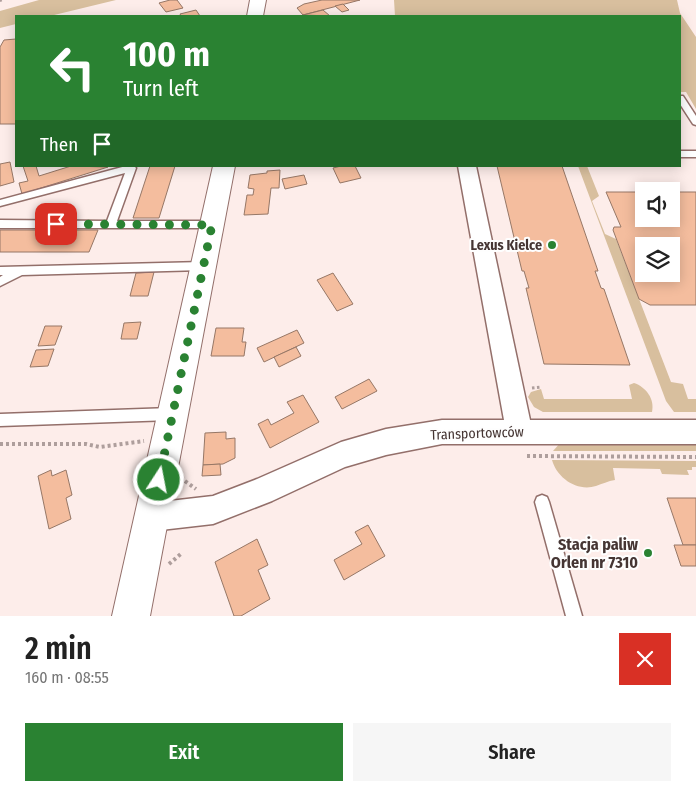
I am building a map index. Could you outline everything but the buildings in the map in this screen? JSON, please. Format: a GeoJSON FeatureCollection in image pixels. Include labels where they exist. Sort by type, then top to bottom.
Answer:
{"type":"FeatureCollection","features":[{"type":"Feature","properties":{"kind":"street"},"geometry":{"type":"LineString","coordinates":[[255,15],[258,0]]}},
{"type":"Feature","properties":{"kind":"street"},"geometry":{"type":"LineString","coordinates":[[131,616],[224,167]]}},
{"type":"Feature","properties":{"kind":"street"},"geometry":{"type":"LineString","coordinates":[[467,167],[523,444]]}},
{"type":"Feature","properties":{"kind":"street","name":"Transportowców"},"geometry":{"type":"LineString","coordinates":[[152,517],[213,510],[262,491],[341,456],[386,442],[442,432],[523,444],[696,432]]}},
{"type":"Feature","properties":{"kind":"lane"},"geometry":{"type":"LineString","coordinates":[[681,100],[696,122]]}},
{"type":"Feature","properties":{"kind":"lane"},"geometry":{"type":"LineString","coordinates":[[681,154],[696,154]]}},
{"type":"Feature","properties":{"kind":"lane"},"geometry":{"type":"LineString","coordinates":[[0,203],[130,168],[111,225]]}},
{"type":"Feature","properties":{"kind":"lane"},"geometry":{"type":"LineString","coordinates":[[0,224],[212,225]]}},
{"type":"Feature","properties":{"kind":"lane"},"geometry":{"type":"LineString","coordinates":[[0,271],[204,266]]}},
{"type":"Feature","properties":{"kind":"lane"},"geometry":{"type":"LineString","coordinates":[[0,282],[21,270]]}},
{"type":"Feature","properties":{"kind":"lane"},"geometry":{"type":"LineString","coordinates":[[0,420],[173,414]]}},
{"type":"Feature","properties":{"kind":"lane"},"geometry":{"type":"LineString","coordinates":[[542,502],[574,616]]}},
{"type":"Feature","properties":{"kind":"path"},"geometry":{"type":"LineString","coordinates":[[0,444],[86,444],[100,448],[140,441],[167,441]]}},
{"type":"Feature","properties":{"kind":"path"},"geometry":{"type":"LineString","coordinates":[[523,444],[696,457]]}},
{"type":"Feature","properties":{"kind":"path"},"geometry":{"type":"LineString","coordinates":[[184,480],[188,485],[203,492]]}},
{"type":"Feature","properties":{"kind":"shaded area"},"geometry":{"type":"Polygon","coordinates":[[[39,0],[116,0],[54,15],[15,15],[15,24],[0,28],[0,11],[39,0]]]}},
{"type":"Feature","properties":{"kind":"shaded area"},"geometry":{"type":"Polygon","coordinates":[[[394,0],[677,0],[680,13],[696,37],[696,109],[686,92],[681,92],[681,15],[395,15],[394,0]]]}},
{"type":"Feature","properties":{"kind":"shaded area"},"geometry":{"type":"Polygon","coordinates":[[[578,167],[587,167],[599,196],[592,201],[605,234],[616,239],[671,382],[683,384],[688,399],[696,399],[696,412],[674,412],[666,401],[578,167]]]}},
{"type":"Feature","properties":{"kind":"shaded area"},"geometry":{"type":"Polygon","coordinates":[[[634,383],[642,387],[649,394],[653,407],[652,412],[543,412],[534,407],[528,397],[531,392],[541,389],[544,399],[632,399],[629,385],[634,383]]]}},
{"type":"Feature","properties":{"kind":"shaded area"},"geometry":{"type":"Polygon","coordinates":[[[561,442],[696,442],[696,451],[553,451],[561,442]]]}},
{"type":"Feature","properties":{"kind":"shaded area"},"geometry":{"type":"Polygon","coordinates":[[[552,460],[696,461],[696,467],[692,467],[692,470],[687,470],[689,475],[662,474],[660,469],[613,468],[615,480],[596,486],[582,487],[563,478],[552,460]]]}},
{"type":"Feature","properties":{"kind":"place","name":"Lexus Kielce"},"geometry":{"type":"Point","coordinates":[552,245]}},
{"type":"Feature","properties":{"kind":"place","name":"Stacja paliw Orlen nr 7310"},"geometry":{"type":"Point","coordinates":[648,553]}},
{"type":"Feature","properties":{"kind":"route"},"geometry":{"type":"LineString","coordinates":[[56,224],[212,225],[159,480]]}}]}
